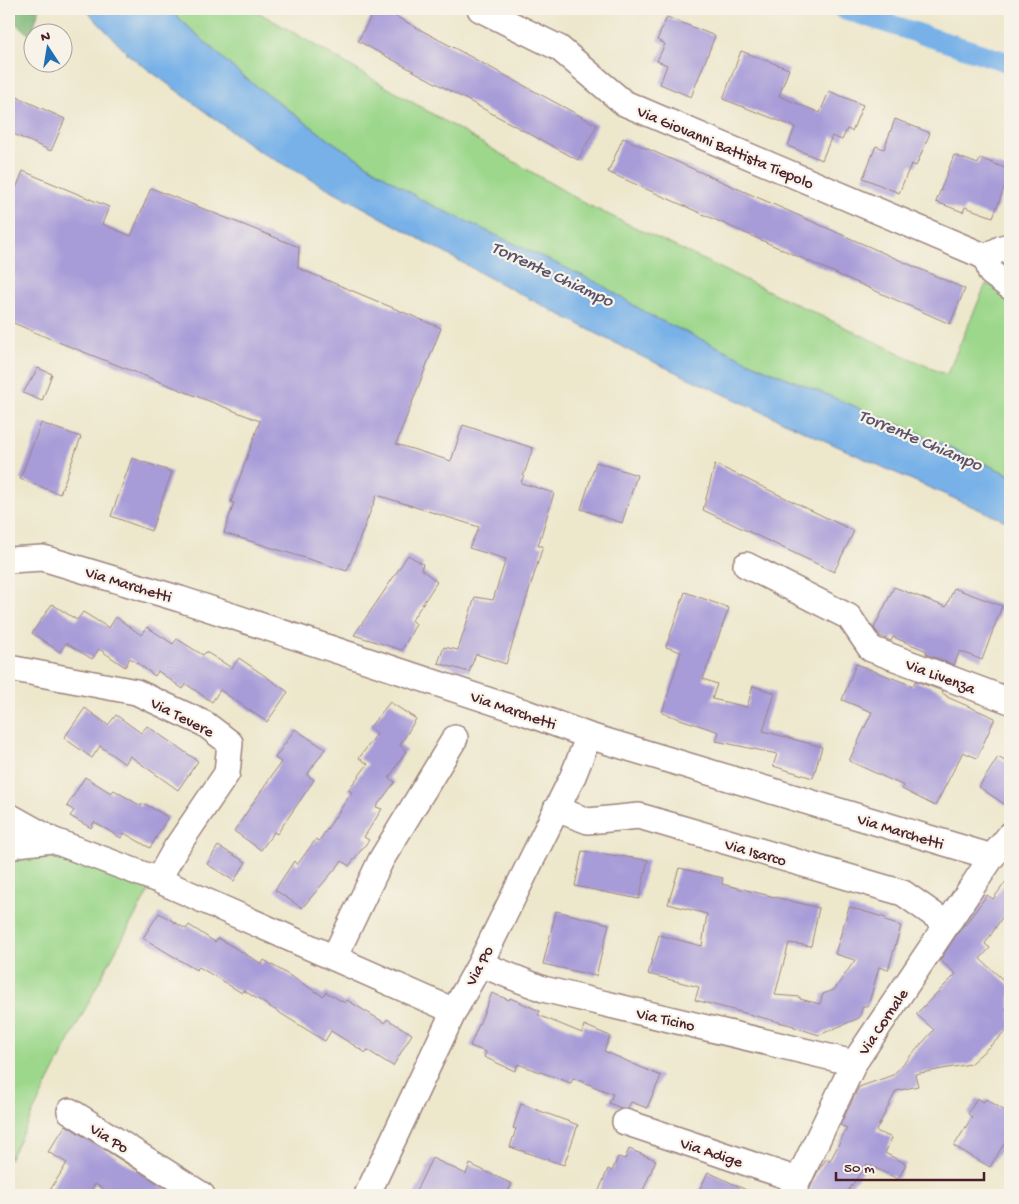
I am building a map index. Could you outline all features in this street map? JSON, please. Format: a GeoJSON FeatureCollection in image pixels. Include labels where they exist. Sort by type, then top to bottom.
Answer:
{"type":"FeatureCollection","features":[{"type":"Feature","properties":{"kind":"street","name":"Via Giovanni Battista Tiepolo"},"geometry":{"type":"LineString","coordinates":[[480,9],[559,48],[624,103],[986,257]]}},
{"type":"Feature","properties":{"kind":"street"},"geometry":{"type":"LineString","coordinates":[[1010,246],[1002,248],[986,257],[992,273],[1010,288]]}},
{"type":"Feature","properties":{"kind":"street","name":"Via Marchetti"},"geometry":{"type":"LineString","coordinates":[[9,560],[43,558],[180,599],[524,712],[589,736],[992,857]]}},
{"type":"Feature","properties":{"kind":"street","name":"Via Livenza"},"geometry":{"type":"LineString","coordinates":[[746,565],[849,617],[871,648],[1010,701]]}},
{"type":"Feature","properties":{"kind":"street","name":"Via Tevere"},"geometry":{"type":"LineString","coordinates":[[9,668],[136,692],[205,724],[230,743],[227,773],[176,848],[158,880]]}},
{"type":"Feature","properties":{"kind":"street","name":"Via Po"},"geometry":{"type":"LineString","coordinates":[[367,1195],[454,1011],[480,964],[572,776],[589,736]]}},
{"type":"Feature","properties":{"kind":"street"},"geometry":{"type":"LineString","coordinates":[[334,958],[381,860],[455,738]]}},
{"type":"Feature","properties":{"kind":"street","name":"Via Isarco"},"geometry":{"type":"LineString","coordinates":[[556,809],[588,821],[639,816],[903,893],[947,924]]}},
{"type":"Feature","properties":{"kind":"street"},"geometry":{"type":"LineString","coordinates":[[9,816],[52,840],[158,880],[454,1011]]}},
{"type":"Feature","properties":{"kind":"street"},"geometry":{"type":"LineString","coordinates":[[992,857],[1010,835]]}},
{"type":"Feature","properties":{"kind":"street"},"geometry":{"type":"LineString","coordinates":[[9,848],[17,844],[52,840]]}},
{"type":"Feature","properties":{"kind":"street","name":"Via Cornale"},"geometry":{"type":"LineString","coordinates":[[794,1188],[854,1063],[992,857]]}},
{"type":"Feature","properties":{"kind":"street","name":"Via Ticino"},"geometry":{"type":"LineString","coordinates":[[480,964],[543,989],[854,1063]]}},
{"type":"Feature","properties":{"kind":"street","name":"Via Po"},"geometry":{"type":"LineString","coordinates":[[70,1111],[202,1195]]}},
{"type":"Feature","properties":{"kind":"street","name":"Via Adige"},"geometry":{"type":"LineString","coordinates":[[625,1122],[794,1188]]}},
{"type":"Feature","properties":{"kind":"green space"},"geometry":{"type":"Polygon","coordinates":[[[9,9],[39,9],[35,22],[22,22],[22,29],[9,18],[9,9]]]}},
{"type":"Feature","properties":{"kind":"green space"},"geometry":{"type":"Polygon","coordinates":[[[169,9],[253,9],[588,205],[939,372],[947,374],[986,284],[1010,294],[1010,475],[914,431],[765,369],[651,316],[600,284],[423,201],[328,139],[240,74],[169,9]]]}},
{"type":"Feature","properties":{"kind":"green space"},"geometry":{"type":"Polygon","coordinates":[[[17,837],[151,887],[105,970],[9,1160],[9,841],[17,837]]]}},
{"type":"Feature","properties":{"kind":"water","name":"Torrente Chiampo"},"geometry":{"type":"Polygon","coordinates":[[[85,9],[169,9],[240,74],[328,139],[423,201],[600,284],[651,316],[765,369],[914,431],[1010,475],[1010,523],[632,352],[486,276],[257,150],[130,56],[85,9]]]}},
{"type":"Feature","properties":{"kind":"building"},"geometry":{"type":"Polygon","coordinates":[[[375,9],[382,9],[597,125],[578,160],[358,41],[375,9]]]}},
{"type":"Feature","properties":{"kind":"building"},"geometry":{"type":"Polygon","coordinates":[[[667,17],[715,36],[691,97],[660,84],[667,65],[657,61],[665,44],[657,40],[667,17]]]}},
{"type":"Feature","properties":{"kind":"building"},"geometry":{"type":"Polygon","coordinates":[[[741,51],[789,69],[779,96],[820,113],[829,91],[863,105],[852,131],[847,129],[842,140],[832,136],[822,160],[788,146],[795,127],[723,99],[741,51]]]}},
{"type":"Feature","properties":{"kind":"building"},"geometry":{"type":"Polygon","coordinates":[[[15,96],[65,119],[51,151],[9,132],[9,110],[15,96]]]}},
{"type":"Feature","properties":{"kind":"building"},"geometry":{"type":"Polygon","coordinates":[[[895,119],[930,133],[916,166],[911,164],[899,193],[863,178],[876,146],[884,149],[895,119]]]}},
{"type":"Feature","properties":{"kind":"building"},"geometry":{"type":"Polygon","coordinates":[[[623,138],[965,289],[950,324],[608,172],[623,138]]]}},
{"type":"Feature","properties":{"kind":"building"},"geometry":{"type":"Polygon","coordinates":[[[954,155],[978,164],[980,158],[1010,170],[993,217],[965,207],[963,212],[936,202],[954,155]]]}},
{"type":"Feature","properties":{"kind":"building"},"geometry":{"type":"Polygon","coordinates":[[[23,171],[109,207],[102,224],[131,236],[151,188],[299,247],[298,268],[441,328],[396,444],[451,461],[463,425],[533,448],[521,483],[554,493],[538,546],[543,546],[506,664],[476,654],[469,672],[438,663],[444,647],[458,650],[475,597],[493,600],[506,559],[469,548],[479,527],[377,495],[347,571],[224,533],[234,503],[231,502],[260,421],[9,321],[9,206],[23,171]]]}},
{"type":"Feature","properties":{"kind":"building"},"geometry":{"type":"Polygon","coordinates":[[[38,368],[52,374],[42,401],[23,393],[38,368]]]}},
{"type":"Feature","properties":{"kind":"building"},"geometry":{"type":"Polygon","coordinates":[[[41,423],[81,437],[60,494],[20,479],[41,423]]]}},
{"type":"Feature","properties":{"kind":"building"},"geometry":{"type":"Polygon","coordinates":[[[132,458],[172,472],[151,531],[111,516],[132,458]]]}},
{"type":"Feature","properties":{"kind":"building"},"geometry":{"type":"Polygon","coordinates":[[[596,462],[637,475],[622,523],[581,509],[596,462]]]}},
{"type":"Feature","properties":{"kind":"building"},"geometry":{"type":"Polygon","coordinates":[[[715,464],[854,531],[834,572],[703,510],[715,464]]]}},
{"type":"Feature","properties":{"kind":"building"},"geometry":{"type":"Polygon","coordinates":[[[408,555],[423,564],[421,569],[437,582],[412,620],[416,624],[402,650],[354,635],[383,593],[408,555]]]}},
{"type":"Feature","properties":{"kind":"building"},"geometry":{"type":"Polygon","coordinates":[[[894,587],[946,607],[954,588],[1002,606],[982,660],[960,651],[954,665],[926,654],[927,651],[893,637],[891,641],[880,636],[874,628],[894,587]]]}},
{"type":"Feature","properties":{"kind":"building"},"geometry":{"type":"Polygon","coordinates":[[[685,592],[729,608],[703,679],[717,684],[712,699],[747,707],[753,686],[775,693],[763,731],[822,747],[813,778],[773,766],[777,754],[716,741],[719,732],[662,713],[681,652],[666,647],[685,592]]]}},
{"type":"Feature","properties":{"kind":"building"},"geometry":{"type":"Polygon","coordinates":[[[52,604],[77,620],[83,612],[109,628],[116,617],[141,635],[147,627],[173,644],[177,639],[203,655],[206,652],[232,668],[239,658],[288,692],[267,722],[220,690],[212,702],[186,684],[183,689],[158,671],[155,676],[130,658],[125,667],[99,649],[92,659],[66,643],[60,652],[32,633],[52,604]]]}},
{"type":"Feature","properties":{"kind":"building"},"geometry":{"type":"Polygon","coordinates":[[[856,664],[913,686],[915,681],[943,691],[942,693],[947,697],[995,718],[977,758],[963,752],[935,806],[902,789],[904,786],[849,761],[872,712],[842,700],[856,664]]]}},
{"type":"Feature","properties":{"kind":"building"},"geometry":{"type":"Polygon","coordinates":[[[390,702],[416,719],[400,745],[406,751],[389,778],[395,782],[376,807],[382,809],[364,837],[369,840],[349,866],[342,861],[302,908],[275,890],[294,861],[297,865],[316,839],[319,841],[352,792],[348,790],[368,764],[359,758],[377,734],[369,728],[390,702]]]}},
{"type":"Feature","properties":{"kind":"building"},"geometry":{"type":"Polygon","coordinates":[[[85,708],[108,725],[116,715],[141,733],[147,726],[198,761],[178,790],[130,756],[125,764],[100,746],[92,758],[64,738],[85,708]]]}},
{"type":"Feature","properties":{"kind":"building"},"geometry":{"type":"Polygon","coordinates":[[[295,729],[325,749],[307,775],[314,780],[277,834],[274,832],[261,850],[234,831],[281,762],[275,758],[295,729]]]}},
{"type":"Feature","properties":{"kind":"building"},"geometry":{"type":"Polygon","coordinates":[[[998,757],[1010,764],[1010,808],[979,787],[998,757]]]}},
{"type":"Feature","properties":{"kind":"building"},"geometry":{"type":"Polygon","coordinates":[[[85,777],[111,793],[114,790],[141,806],[143,803],[168,817],[150,848],[124,833],[121,838],[94,822],[91,828],[70,816],[74,811],[67,806],[85,777]]]}},
{"type":"Feature","properties":{"kind":"building"},"geometry":{"type":"Polygon","coordinates":[[[218,846],[246,862],[234,881],[207,864],[218,846]]]}},
{"type":"Feature","properties":{"kind":"building"},"geometry":{"type":"Polygon","coordinates":[[[582,851],[648,860],[639,899],[575,886],[582,851]]]}},
{"type":"Feature","properties":{"kind":"building"},"geometry":{"type":"Polygon","coordinates":[[[679,868],[723,878],[722,884],[819,908],[811,946],[789,943],[775,995],[800,997],[800,999],[820,1004],[823,994],[834,990],[855,960],[835,954],[849,907],[886,918],[885,921],[901,926],[888,970],[879,967],[868,1006],[863,1006],[859,1018],[819,1035],[794,1026],[695,1000],[699,987],[648,974],[659,935],[702,946],[707,914],[668,904],[679,868]]]}},
{"type":"Feature","properties":{"kind":"building"},"geometry":{"type":"Polygon","coordinates":[[[1010,876],[1010,905],[985,944],[990,948],[980,959],[1010,986],[1010,1028],[970,1064],[915,1074],[918,1086],[896,1091],[876,1131],[892,1138],[885,1153],[906,1164],[898,1179],[867,1164],[845,1195],[807,1195],[817,1173],[826,1159],[830,1161],[847,1128],[840,1125],[859,1087],[893,1075],[934,1030],[916,1014],[956,974],[940,960],[964,924],[987,895],[993,899],[1010,876]]]}},
{"type":"Feature","properties":{"kind":"building"},"geometry":{"type":"Polygon","coordinates":[[[556,911],[609,924],[596,976],[543,964],[556,911]]]}},
{"type":"Feature","properties":{"kind":"building"},"geometry":{"type":"Polygon","coordinates":[[[159,913],[186,929],[189,925],[215,942],[218,938],[262,964],[264,960],[323,996],[326,992],[345,1003],[347,1000],[385,1023],[387,1019],[412,1034],[393,1066],[367,1050],[366,1053],[331,1031],[325,1041],[243,990],[242,993],[199,967],[196,970],[143,938],[159,913]]]}},
{"type":"Feature","properties":{"kind":"building"},"geometry":{"type":"Polygon","coordinates":[[[492,993],[509,1000],[510,998],[540,1011],[538,1015],[582,1033],[584,1025],[610,1036],[604,1051],[661,1076],[647,1108],[631,1102],[628,1108],[621,1108],[609,1103],[613,1094],[573,1078],[571,1083],[518,1064],[515,1071],[484,1057],[486,1052],[470,1046],[492,993]]]}},
{"type":"Feature","properties":{"kind":"building"},"geometry":{"type":"Polygon","coordinates":[[[977,1098],[984,1102],[986,1099],[1010,1114],[1010,1134],[990,1167],[954,1146],[972,1117],[968,1114],[977,1098]]]}},
{"type":"Feature","properties":{"kind":"building"},"geometry":{"type":"Polygon","coordinates":[[[521,1104],[578,1125],[564,1165],[510,1147],[516,1129],[513,1128],[521,1104]]]}},
{"type":"Feature","properties":{"kind":"building"},"geometry":{"type":"Polygon","coordinates":[[[66,1125],[176,1195],[114,1195],[95,1184],[88,1195],[47,1195],[67,1163],[48,1152],[66,1125]]]}},
{"type":"Feature","properties":{"kind":"building"},"geometry":{"type":"Polygon","coordinates":[[[629,1149],[656,1160],[641,1195],[597,1195],[608,1169],[612,1171],[618,1157],[625,1159],[629,1149]]]}},
{"type":"Feature","properties":{"kind":"building"},"geometry":{"type":"Polygon","coordinates":[[[432,1158],[466,1174],[470,1164],[512,1184],[506,1195],[414,1195],[432,1158]]]}},
{"type":"Feature","properties":{"kind":"building"},"geometry":{"type":"Polygon","coordinates":[[[708,1172],[757,1195],[697,1195],[708,1172]]]}},
{"type":"Feature","properties":{"kind":"waterway"},"geometry":{"type":"LineString","coordinates":[[843,9],[1010,63]]}}]}
